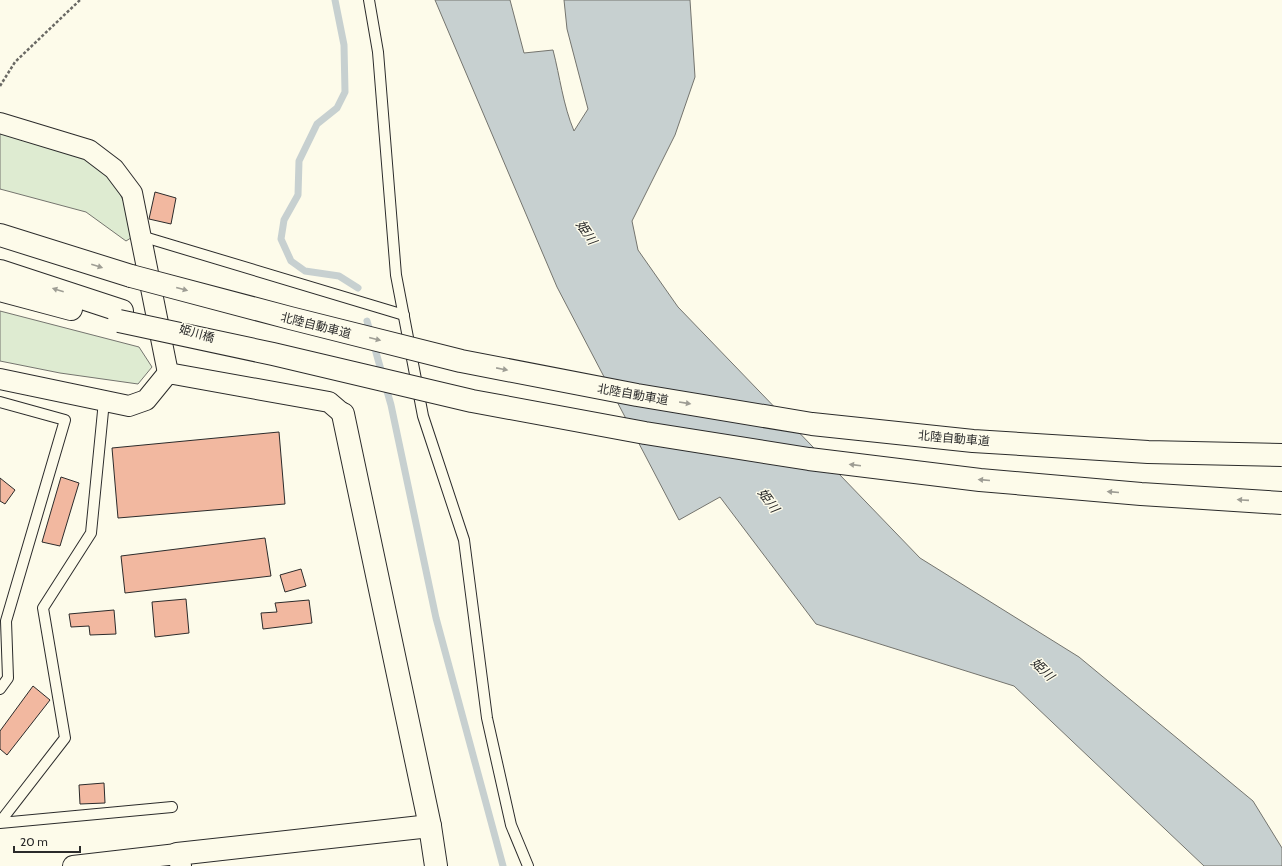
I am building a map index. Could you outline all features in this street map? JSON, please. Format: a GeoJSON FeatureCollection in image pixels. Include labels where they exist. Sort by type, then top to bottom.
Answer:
{"type":"FeatureCollection","features":[{"type":"Feature","properties":{"kind":"main road"},"geometry":{"type":"LineString","coordinates":[[0,230],[46,250]]}},
{"type":"Feature","properties":{"kind":"main road","name":"北陸自動車道"},"geometry":{"type":"LineString","coordinates":[[0,235],[130,276],[290,318],[461,361],[636,395],[812,424],[973,441],[1140,452],[1282,455]]}},
{"type":"Feature","properties":{"kind":"main road"},"geometry":{"type":"LineString","coordinates":[[0,272],[120,316]]}},
{"type":"Feature","properties":{"kind":"main road"},"geometry":{"type":"LineString","coordinates":[[0,290],[120,316],[472,401],[645,433],[809,459],[980,480],[1141,494],[1282,503]]}},
{"type":"Feature","properties":{"kind":"main road"},"geometry":{"type":"LineString","coordinates":[[343,414],[430,826],[436,866]]}},
{"type":"Feature","properties":{"kind":"main road"},"geometry":{"type":"LineString","coordinates":[[179,860],[430,826]]}},
{"type":"Feature","properties":{"kind":"street"},"geometry":{"type":"LineString","coordinates":[[0,123],[89,150],[114,169],[132,193],[168,373]]}},
{"type":"Feature","properties":{"kind":"street"},"geometry":{"type":"LineString","coordinates":[[0,379],[129,406],[146,400],[168,373]]}},
{"type":"Feature","properties":{"kind":"street"},"geometry":{"type":"LineString","coordinates":[[168,373],[329,402],[343,414]]}},
{"type":"Feature","properties":{"kind":"street"},"geometry":{"type":"LineString","coordinates":[[73,866],[179,860]]}},
{"type":"Feature","properties":{"kind":"lane"},"geometry":{"type":"LineString","coordinates":[[369,0],[378,52],[396,275],[423,416],[464,540],[487,718],[511,825],[528,866]]}},
{"type":"Feature","properties":{"kind":"lane"},"geometry":{"type":"LineString","coordinates":[[141,236],[404,315]]}},
{"type":"Feature","properties":{"kind":"lane"},"geometry":{"type":"LineString","coordinates":[[0,823],[65,738],[43,608],[91,533],[104,401]]}},
{"type":"Feature","properties":{"kind":"lane"},"geometry":{"type":"LineString","coordinates":[[0,402],[65,420],[6,621],[8,678],[0,689]]}},
{"type":"Feature","properties":{"kind":"lane"},"geometry":{"type":"LineString","coordinates":[[0,823],[172,807]]}},
{"type":"Feature","properties":{"kind":"path"},"geometry":{"type":"LineString","coordinates":[[0,86],[15,62],[80,0]]}},
{"type":"Feature","properties":{"kind":"green space"},"geometry":{"type":"Polygon","coordinates":[[[0,131],[83,156],[115,183],[129,213],[134,236],[126,241],[86,212],[0,189],[0,131]]]}},
{"type":"Feature","properties":{"kind":"green space"},"geometry":{"type":"Polygon","coordinates":[[[0,311],[139,347],[152,367],[138,384],[60,373],[0,361],[0,311]]]}},
{"type":"Feature","properties":{"kind":"water","name":"姫川"},"geometry":{"type":"Polygon","coordinates":[[[435,0],[510,0],[524,53],[553,50],[564,101],[574,131],[588,109],[567,29],[564,0],[690,0],[695,77],[675,135],[632,221],[638,250],[678,307],[920,558],[1079,657],[1253,801],[1282,848],[1282,866],[1204,866],[1014,686],[816,624],[720,497],[679,520],[557,287],[435,0]]]}},
{"type":"Feature","properties":{"kind":"building"},"geometry":{"type":"Polygon","coordinates":[[[155,192],[176,198],[171,224],[149,219],[155,192]]]}},
{"type":"Feature","properties":{"kind":"building"},"geometry":{"type":"Polygon","coordinates":[[[279,432],[285,504],[118,518],[112,448],[279,432]]]}},
{"type":"Feature","properties":{"kind":"building"},"geometry":{"type":"Polygon","coordinates":[[[61,477],[79,483],[60,546],[42,542],[61,477]]]}},
{"type":"Feature","properties":{"kind":"building"},"geometry":{"type":"Polygon","coordinates":[[[0,478],[15,490],[5,504],[0,501],[0,478]]]}},
{"type":"Feature","properties":{"kind":"building"},"geometry":{"type":"Polygon","coordinates":[[[265,538],[271,576],[125,593],[121,556],[265,538]]]}},
{"type":"Feature","properties":{"kind":"building"},"geometry":{"type":"Polygon","coordinates":[[[301,569],[306,586],[285,592],[280,575],[301,569]]]}},
{"type":"Feature","properties":{"kind":"building"},"geometry":{"type":"Polygon","coordinates":[[[186,599],[189,633],[155,637],[152,602],[186,599]]]}},
{"type":"Feature","properties":{"kind":"building"},"geometry":{"type":"Polygon","coordinates":[[[309,600],[312,623],[263,629],[261,613],[277,612],[275,603],[309,600]]]}},
{"type":"Feature","properties":{"kind":"building"},"geometry":{"type":"Polygon","coordinates":[[[114,610],[116,634],[90,635],[89,626],[71,627],[69,614],[114,610]]]}},
{"type":"Feature","properties":{"kind":"building"},"geometry":{"type":"Polygon","coordinates":[[[33,686],[50,700],[7,755],[0,749],[0,731],[33,686]]]}},
{"type":"Feature","properties":{"kind":"building"},"geometry":{"type":"Polygon","coordinates":[[[104,783],[105,803],[80,804],[79,785],[104,783]]]}},
{"type":"Feature","properties":{"kind":"waterway"},"geometry":{"type":"LineString","coordinates":[[335,0],[344,45],[345,92],[337,108],[317,124],[299,161],[298,195],[284,220],[281,239],[291,261],[305,271],[339,276],[358,288]]}},
{"type":"Feature","properties":{"kind":"waterway"},"geometry":{"type":"LineString","coordinates":[[367,321],[391,405],[436,618],[503,866]]}}]}
